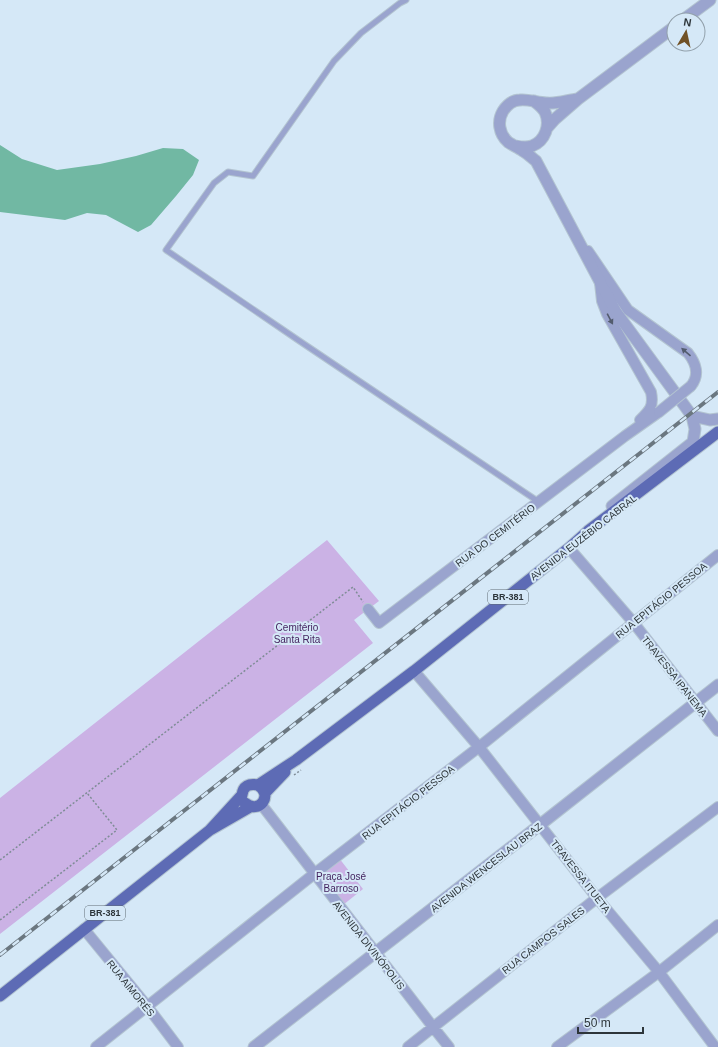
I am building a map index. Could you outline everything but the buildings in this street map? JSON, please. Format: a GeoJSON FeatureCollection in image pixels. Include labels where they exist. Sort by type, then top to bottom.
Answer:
{"type":"FeatureCollection","features":[{"type":"Feature","properties":{"kind":"main road","name":"AVENIDA EUZÉBIO CABRAL"},"geometry":{"type":"LineString","coordinates":[[0,996],[210,830],[259,797],[296,760],[414,671],[569,548],[588,531],[718,432]]}},
{"type":"Feature","properties":{"kind":"main road","name":"AVENIDA EUZÉBIO CABRAL"},"geometry":{"type":"LineString","coordinates":[[210,830],[242,795],[244,788],[250,784],[259,797]]}},
{"type":"Feature","properties":{"kind":"main road"},"geometry":{"type":"LineString","coordinates":[[242,795],[244,802],[259,797]]}},
{"type":"Feature","properties":{"kind":"street"},"geometry":{"type":"LineString","coordinates":[[694,12],[710,0]]}},
{"type":"Feature","properties":{"kind":"street"},"geometry":{"type":"LineString","coordinates":[[516,146],[532,146],[539,142],[555,119],[578,98],[666,33]]}},
{"type":"Feature","properties":{"kind":"street"},"geometry":{"type":"LineString","coordinates":[[578,98],[549,104],[526,99],[511,102],[501,114],[499,122],[500,130],[503,137],[509,143],[516,146],[536,161],[616,312],[692,416],[695,429],[693,442],[612,506],[588,531]]}},
{"type":"Feature","properties":{"kind":"street"},"geometry":{"type":"LineString","coordinates":[[534,101],[545,112],[547,120],[546,132],[537,151],[536,161]]}},
{"type":"Feature","properties":{"kind":"street","name":"RUA DO CEMITÉRIO"},"geometry":{"type":"LineString","coordinates":[[368,609],[379,623],[659,412],[694,382],[696,377],[696,368],[688,353],[628,310],[575,235]]}},
{"type":"Feature","properties":{"kind":"street","name":"RUA DO CEMITÉRIO"},"geometry":{"type":"LineString","coordinates":[[599,282],[602,301],[607,314],[651,392],[653,401],[651,408],[634,425],[626,436]]}},
{"type":"Feature","properties":{"kind":"street"},"geometry":{"type":"LineString","coordinates":[[692,416],[710,420],[718,419]]}},
{"type":"Feature","properties":{"kind":"street","name":"TRAVESSA IPANEMA"},"geometry":{"type":"LineString","coordinates":[[569,548],[633,622],[718,731]]}},
{"type":"Feature","properties":{"kind":"street","name":"RUA EPITÁCIO PESSOA"},"geometry":{"type":"LineString","coordinates":[[96,1047],[314,874],[479,747],[718,554]]}},
{"type":"Feature","properties":{"kind":"street","name":"TRAVESSA ITUETA"},"geometry":{"type":"LineString","coordinates":[[414,671],[479,747],[541,824],[597,898],[659,972],[716,1046]]}},
{"type":"Feature","properties":{"kind":"street","name":"AVENIDA WENCESLAU BRAZ"},"geometry":{"type":"LineString","coordinates":[[254,1047],[718,685]]}},
{"type":"Feature","properties":{"kind":"street","name":"AVENIDA DIVINÓPOLIS"},"geometry":{"type":"LineString","coordinates":[[259,797],[314,874],[449,1047]]}},
{"type":"Feature","properties":{"kind":"street","name":"RUA CAMPOS SALES"},"geometry":{"type":"LineString","coordinates":[[408,1047],[597,898],[718,807]]}},
{"type":"Feature","properties":{"kind":"street"},"geometry":{"type":"LineString","coordinates":[[557,1047],[659,972],[718,925]]}},
{"type":"Feature","properties":{"kind":"street","name":"RUA AIMORÉS"},"geometry":{"type":"LineString","coordinates":[[84,929],[147,1006],[178,1047]]}},
{"type":"Feature","properties":{"kind":"lane"},"geometry":{"type":"LineString","coordinates":[[406,0],[361,33],[334,61],[253,176],[228,172],[214,183],[166,250],[539,502]]}},
{"type":"Feature","properties":{"kind":"path"},"geometry":{"type":"LineString","coordinates":[[0,860],[353,587],[368,609]]}},
{"type":"Feature","properties":{"kind":"path"},"geometry":{"type":"LineString","coordinates":[[0,920],[117,830],[87,792]]}},
{"type":"Feature","properties":{"kind":"green space","name":"Cemitério Santa Rita"},"geometry":{"type":"Polygon","coordinates":[[[327,540],[379,601],[354,620],[373,643],[0,934],[0,798],[327,540]]]}},
{"type":"Feature","properties":{"kind":"green space","name":"Praça José Barroso"},"geometry":{"type":"Polygon","coordinates":[[[339,858],[363,889],[343,905],[319,874],[339,858]]]}},
{"type":"Feature","properties":{"kind":"shaded area"},"geometry":{"type":"Polygon","coordinates":[[[0,145],[22,159],[57,170],[100,164],[163,148],[183,149],[199,160],[193,175],[176,196],[151,225],[138,232],[106,215],[87,213],[65,220],[0,212],[0,145]]]}},
{"type":"Feature","properties":{"kind":"railway"},"geometry":{"type":"LineString","coordinates":[[0,955],[718,392]]}}]}
